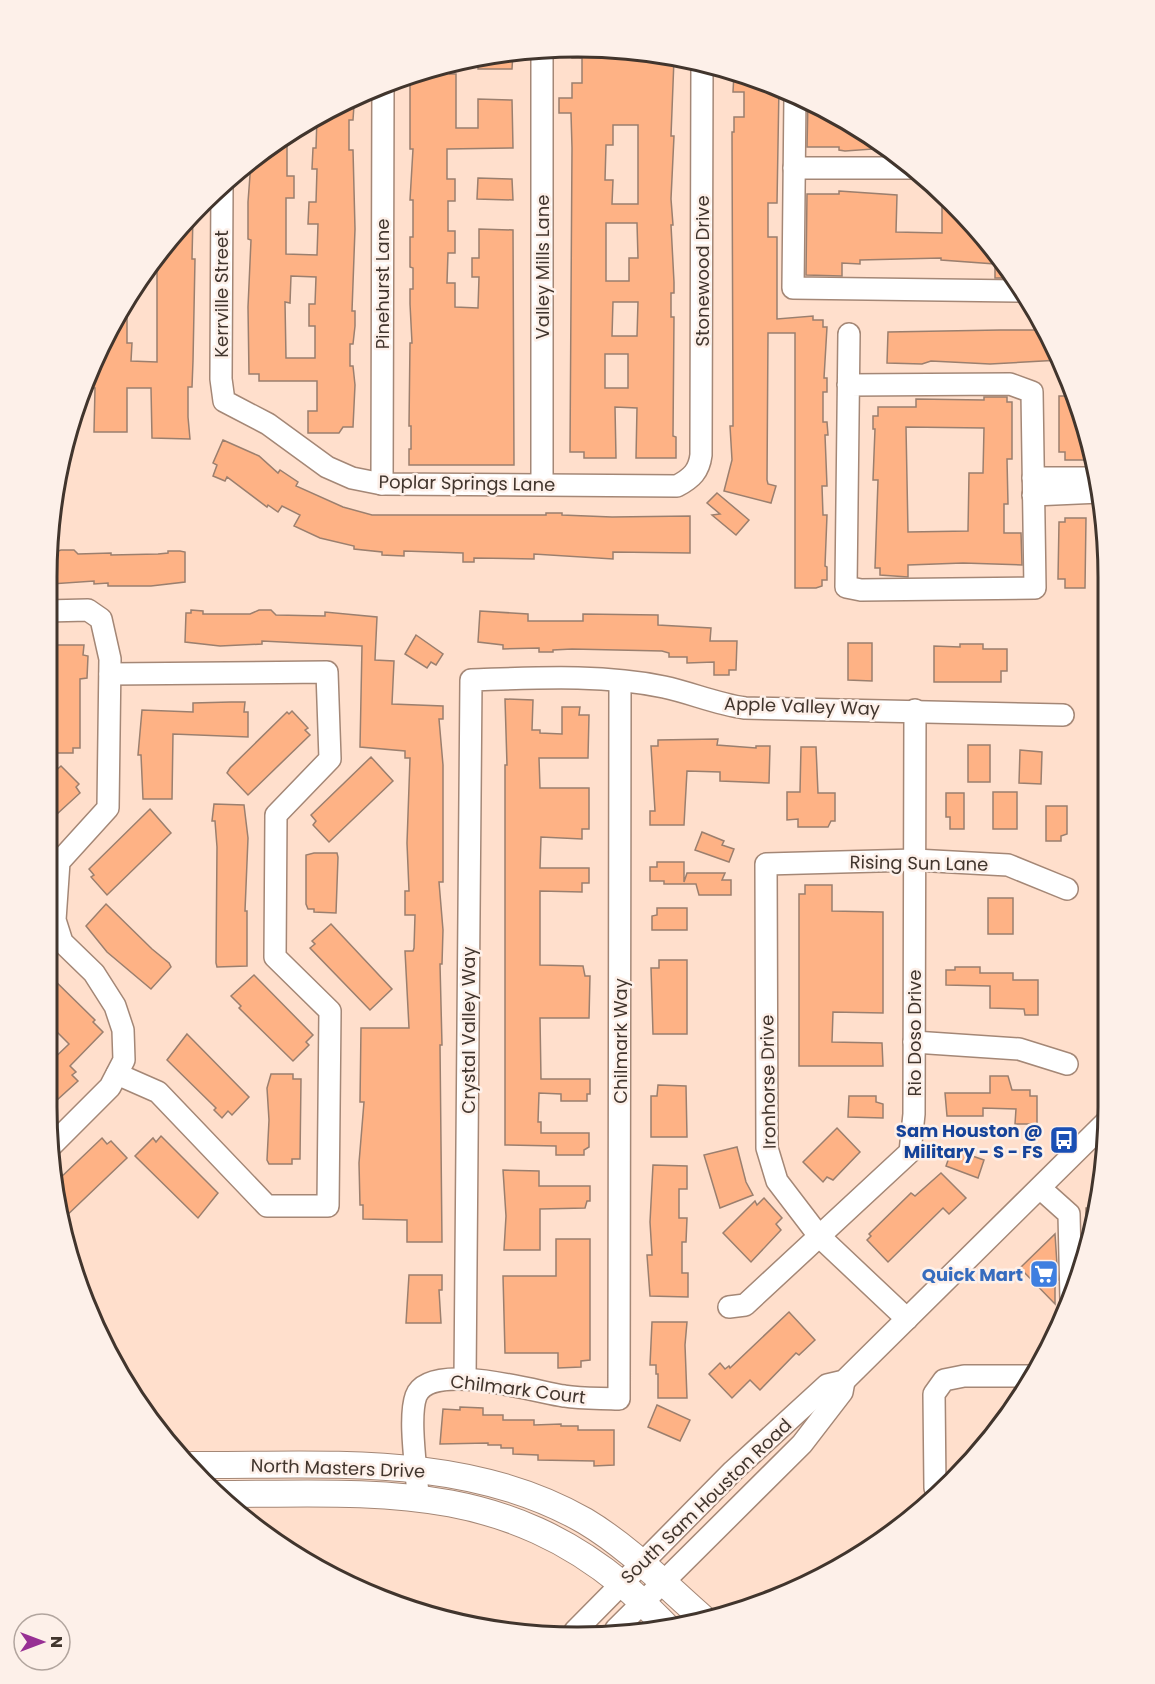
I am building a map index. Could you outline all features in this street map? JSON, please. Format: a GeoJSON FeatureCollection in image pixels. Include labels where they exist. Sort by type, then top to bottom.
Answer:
{"type":"FeatureCollection","features":[{"type":"Feature","properties":{"kind":"main road","name":"North Masters Drive"},"geometry":{"type":"LineString","coordinates":[[200,1465],[393,1467],[466,1476],[544,1503],[583,1521],[643,1561],[697,1613]]}},
{"type":"Feature","properties":{"kind":"main road","name":"North Masters Drive"},"geometry":{"type":"LineString","coordinates":[[230,1494],[391,1494],[484,1510],[527,1526],[570,1549],[621,1584],[660,1620]]}},
{"type":"Feature","properties":{"kind":"street","name":"Valley Mills Lane"},"geometry":{"type":"LineString","coordinates":[[542,58],[542,484]]}},
{"type":"Feature","properties":{"kind":"street","name":"Stonewood Drive"},"geometry":{"type":"LineString","coordinates":[[693,476],[700,465],[701,454],[702,73]]}},
{"type":"Feature","properties":{"kind":"street","name":"Pinehurst Lane"},"geometry":{"type":"LineString","coordinates":[[382,484],[383,95]]}},
{"type":"Feature","properties":{"kind":"street"},"geometry":{"type":"LineString","coordinates":[[795,105],[793,288],[1012,291]]}},
{"type":"Feature","properties":{"kind":"street"},"geometry":{"type":"LineString","coordinates":[[794,168],[898,168]]}},
{"type":"Feature","properties":{"kind":"street","name":"Kerrville Street"},"geometry":{"type":"LineString","coordinates":[[222,197],[221,379],[224,401]]}},
{"type":"Feature","properties":{"kind":"street"},"geometry":{"type":"LineString","coordinates":[[848,385],[1010,384],[1032,392],[1035,588],[861,590],[846,587],[848,385],[849,334]]}},
{"type":"Feature","properties":{"kind":"street","name":"Poplar Springs Lane"},"geometry":{"type":"LineString","coordinates":[[224,401],[268,424],[327,467],[352,478],[382,484],[677,486],[693,476]]}},
{"type":"Feature","properties":{"kind":"street"},"geometry":{"type":"LineString","coordinates":[[1033,486],[1089,479]]}},
{"type":"Feature","properties":{"kind":"street"},"geometry":{"type":"LineString","coordinates":[[1033,486],[1091,491]]}},
{"type":"Feature","properties":{"kind":"street"},"geometry":{"type":"LineString","coordinates":[[57,611],[88,610],[101,619],[110,659],[108,808],[59,862],[57,891]]}},
{"type":"Feature","properties":{"kind":"street"},"geometry":{"type":"LineString","coordinates":[[110,674],[327,672],[330,759],[276,815],[275,957],[330,1011],[328,1206],[267,1206],[158,1092],[117,1074]]}},
{"type":"Feature","properties":{"kind":"street","name":"Apple Valley Way"},"geometry":{"type":"LineString","coordinates":[[471,680],[560,678],[620,682],[665,687],[719,705],[745,708],[1063,715]]}},
{"type":"Feature","properties":{"kind":"street","name":"Crystal Valley Way"},"geometry":{"type":"LineString","coordinates":[[465,1379],[471,680]]}},
{"type":"Feature","properties":{"kind":"street","name":"Chilmark Way"},"geometry":{"type":"LineString","coordinates":[[619,1399],[620,682]]}},
{"type":"Feature","properties":{"kind":"street","name":"Rio Doso Drive"},"geometry":{"type":"LineString","coordinates":[[729,1306],[745,1305],[910,1152],[914,1114],[915,710]]}},
{"type":"Feature","properties":{"kind":"street","name":"Rising Sun Lane"},"geometry":{"type":"LineString","coordinates":[[766,864],[915,860],[1008,865],[1067,889]]}},
{"type":"Feature","properties":{"kind":"street","name":"Ironhorse Drive"},"geometry":{"type":"LineString","coordinates":[[766,864],[767,1148],[777,1181],[819,1236],[907,1319]]}},
{"type":"Feature","properties":{"kind":"street"},"geometry":{"type":"LineString","coordinates":[[57,926],[62,942],[94,973],[115,1006],[123,1030],[124,1060],[110,1087],[58,1139]]}},
{"type":"Feature","properties":{"kind":"street"},"geometry":{"type":"LineString","coordinates":[[914,1042],[1019,1049],[1067,1064]]}},
{"type":"Feature","properties":{"kind":"street","name":"South Sam Houston Road"},"geometry":{"type":"LineString","coordinates":[[579,1627],[733,1471],[827,1385],[844,1381],[1097,1131]]}},
{"type":"Feature","properties":{"kind":"street"},"geometry":{"type":"LineString","coordinates":[[1040,1188],[1069,1214],[1070,1273]]}},
{"type":"Feature","properties":{"kind":"street"},"geometry":{"type":"LineString","coordinates":[[935,1485],[934,1395],[944,1380],[964,1376],[1022,1376]]}},
{"type":"Feature","properties":{"kind":"street","name":"Chilmark Court"},"geometry":{"type":"LineString","coordinates":[[418,1497],[413,1412],[416,1394],[429,1383],[446,1379],[465,1379],[502,1383],[566,1396],[619,1399]]}},
{"type":"Feature","properties":{"kind":"street","name":"South Sam Houston Road"},"geometry":{"type":"LineString","coordinates":[[620,1625],[802,1444],[842,1392],[844,1381]]}},
{"type":"Feature","properties":{"kind":"building"},"geometry":{"type":"Polygon","coordinates":[[[572,57],[612,58],[674,66],[671,136],[674,136],[671,199],[673,225],[671,225],[674,293],[671,293],[671,317],[674,317],[673,436],[676,437],[676,458],[636,458],[637,408],[615,407],[616,458],[584,458],[584,452],[570,452],[571,113],[559,113],[559,98],[572,98],[572,83],[582,83],[582,58],[572,57]],[[613,125],[613,145],[606,145],[605,180],[613,180],[612,204],[638,204],[638,125],[613,125]],[[606,223],[606,281],[629,281],[629,258],[638,258],[637,223],[606,223]],[[613,302],[612,336],[637,336],[638,302],[613,302]],[[605,354],[605,388],[628,388],[628,354],[605,354]]]}},
{"type":"Feature","properties":{"kind":"building"},"geometry":{"type":"Polygon","coordinates":[[[513,61],[512,69],[478,69],[478,67],[513,61]]]}},
{"type":"Feature","properties":{"kind":"building"},"geometry":{"type":"Polygon","coordinates":[[[450,73],[456,74],[456,128],[478,128],[478,99],[512,100],[513,148],[447,149],[447,179],[455,179],[455,201],[448,201],[448,231],[455,231],[455,253],[448,253],[447,283],[455,283],[455,307],[478,308],[479,277],[472,277],[472,258],[479,258],[479,229],[513,230],[514,465],[409,465],[409,449],[411,449],[410,343],[412,343],[410,289],[413,289],[410,237],[413,237],[413,200],[410,200],[413,149],[410,149],[410,85],[450,73]]]}},
{"type":"Feature","properties":{"kind":"building"},"geometry":{"type":"Polygon","coordinates":[[[734,82],[779,98],[777,203],[768,203],[768,237],[777,237],[777,319],[813,316],[813,320],[823,320],[823,327],[827,327],[824,378],[827,378],[827,392],[823,392],[823,422],[827,422],[828,435],[825,435],[827,486],[822,486],[823,515],[827,515],[825,566],[827,567],[827,580],[822,580],[822,586],[816,588],[795,588],[795,333],[768,333],[767,480],[768,484],[776,486],[771,503],[724,491],[732,460],[730,426],[733,426],[732,132],[734,132],[734,117],[744,117],[744,92],[733,92],[734,82]]]}},
{"type":"Feature","properties":{"kind":"building"},"geometry":{"type":"Polygon","coordinates":[[[354,108],[353,120],[349,120],[349,150],[353,150],[355,229],[352,311],[355,311],[355,326],[353,344],[350,344],[350,366],[353,366],[355,385],[353,427],[343,427],[339,433],[308,433],[308,411],[317,411],[317,381],[259,381],[259,374],[249,374],[248,307],[251,240],[248,239],[248,202],[250,173],[287,146],[287,176],[294,176],[294,198],[286,198],[286,254],[317,255],[318,224],[308,224],[309,202],[316,202],[317,169],[312,169],[313,148],[316,148],[317,127],[354,108]],[[291,276],[290,303],[285,302],[286,358],[315,358],[315,326],[309,326],[309,304],[315,304],[316,277],[291,276]]]}},
{"type":"Feature","properties":{"kind":"building"},"geometry":{"type":"Polygon","coordinates":[[[808,111],[873,149],[845,151],[839,150],[839,147],[807,147],[808,111]]]}},
{"type":"Feature","properties":{"kind":"building"},"geometry":{"type":"Polygon","coordinates":[[[478,178],[512,179],[513,200],[477,199],[478,178]]]}},
{"type":"Feature","properties":{"kind":"building"},"geometry":{"type":"Polygon","coordinates":[[[839,191],[897,195],[896,232],[942,233],[942,205],[969,234],[992,264],[941,260],[941,258],[860,260],[860,264],[842,263],[842,276],[806,275],[807,194],[839,194],[839,191]]]}},
{"type":"Feature","properties":{"kind":"building"},"geometry":{"type":"Polygon","coordinates":[[[193,227],[192,259],[195,259],[192,387],[188,387],[190,439],[152,438],[151,388],[127,388],[127,432],[94,432],[93,388],[127,317],[127,343],[132,343],[131,361],[157,362],[157,272],[193,227]]]}},
{"type":"Feature","properties":{"kind":"building"},"geometry":{"type":"Polygon","coordinates":[[[995,268],[1003,278],[995,278],[995,268]]]}},
{"type":"Feature","properties":{"kind":"building"},"geometry":{"type":"Polygon","coordinates":[[[1035,330],[1050,361],[990,364],[931,361],[922,364],[887,363],[888,332],[1035,330]]]}},
{"type":"Feature","properties":{"kind":"building"},"geometry":{"type":"Polygon","coordinates":[[[1059,396],[1065,396],[1084,460],[1065,460],[1065,452],[1059,452],[1059,396]]]}},
{"type":"Feature","properties":{"kind":"building"},"geometry":{"type":"Polygon","coordinates":[[[984,397],[1007,397],[1007,402],[1012,402],[1012,459],[1007,459],[1008,504],[1004,504],[1004,533],[1021,533],[1022,565],[963,563],[908,565],[908,577],[880,575],[880,568],[875,568],[878,480],[873,480],[875,429],[873,429],[873,416],[878,416],[878,407],[916,407],[916,399],[984,400],[984,397]],[[906,427],[908,532],[968,531],[969,473],[983,473],[984,428],[906,427]]]}},
{"type":"Feature","properties":{"kind":"building"},"geometry":{"type":"Polygon","coordinates":[[[223,440],[259,456],[278,473],[280,470],[298,482],[296,486],[343,507],[372,515],[546,515],[546,513],[562,513],[562,515],[612,517],[690,516],[690,553],[613,552],[613,559],[534,554],[534,559],[474,558],[474,562],[463,562],[463,553],[404,551],[404,556],[382,555],[382,552],[354,549],[354,546],[320,538],[294,526],[300,515],[282,506],[278,512],[268,505],[267,507],[227,477],[225,481],[213,476],[217,465],[213,463],[223,440]]]}},
{"type":"Feature","properties":{"kind":"building"},"geometry":{"type":"Polygon","coordinates":[[[717,493],[749,520],[736,535],[712,515],[720,514],[707,503],[717,493]]]}},
{"type":"Feature","properties":{"kind":"building"},"geometry":{"type":"Polygon","coordinates":[[[1065,518],[1086,518],[1085,588],[1065,588],[1065,579],[1058,579],[1059,522],[1065,522],[1065,518]]]}},
{"type":"Feature","properties":{"kind":"building"},"geometry":{"type":"Polygon","coordinates":[[[74,550],[78,554],[111,553],[111,555],[185,552],[185,582],[151,586],[108,586],[108,583],[94,584],[94,581],[57,584],[58,551],[74,550]]]}},
{"type":"Feature","properties":{"kind":"building"},"geometry":{"type":"Polygon","coordinates":[[[191,610],[203,611],[203,614],[250,614],[259,610],[271,610],[276,615],[325,616],[325,612],[377,617],[375,660],[394,661],[392,704],[443,706],[443,719],[439,719],[443,765],[443,882],[439,882],[443,930],[442,964],[440,964],[442,1242],[407,1242],[407,1220],[363,1219],[363,1205],[360,1205],[359,1163],[364,1102],[360,1102],[361,1028],[409,1028],[405,951],[413,951],[414,948],[415,915],[405,915],[405,891],[409,891],[407,843],[410,758],[405,758],[405,751],[360,747],[362,646],[262,641],[262,644],[220,646],[185,642],[186,613],[191,613],[191,610]]]}},
{"type":"Feature","properties":{"kind":"building"},"geometry":{"type":"Polygon","coordinates":[[[480,611],[528,614],[528,621],[583,621],[583,614],[658,615],[658,625],[711,628],[710,641],[737,641],[736,670],[729,670],[729,675],[714,675],[714,662],[687,663],[687,657],[669,657],[669,653],[662,651],[572,649],[539,652],[539,648],[503,649],[503,645],[478,642],[480,611]]]}},
{"type":"Feature","properties":{"kind":"building"},"geometry":{"type":"Polygon","coordinates":[[[416,635],[443,654],[436,665],[431,662],[427,668],[405,654],[416,635]]]}},
{"type":"Feature","properties":{"kind":"building"},"geometry":{"type":"Polygon","coordinates":[[[848,643],[872,643],[872,681],[848,680],[848,643]]]}},
{"type":"Feature","properties":{"kind":"building"},"geometry":{"type":"Polygon","coordinates":[[[960,644],[983,644],[983,649],[1007,649],[1007,671],[1001,671],[1001,682],[934,682],[934,646],[960,647],[960,644]]]}},
{"type":"Feature","properties":{"kind":"building"},"geometry":{"type":"Polygon","coordinates":[[[57,645],[84,645],[83,655],[88,656],[87,678],[80,679],[80,748],[73,748],[73,753],[57,753],[57,645]]]}},
{"type":"Feature","properties":{"kind":"building"},"geometry":{"type":"Polygon","coordinates":[[[505,699],[533,700],[532,730],[540,730],[540,733],[562,734],[562,707],[580,707],[579,715],[589,715],[588,758],[539,758],[540,788],[589,788],[589,829],[582,829],[582,839],[541,837],[540,868],[589,868],[589,883],[582,883],[582,892],[540,891],[540,965],[583,966],[585,976],[590,976],[589,1018],[540,1018],[541,1079],[590,1079],[590,1094],[587,1094],[587,1101],[561,1101],[561,1094],[539,1093],[538,1122],[541,1122],[541,1133],[589,1133],[589,1147],[584,1150],[584,1155],[556,1155],[556,1146],[505,1145],[505,765],[507,765],[505,699]]]}},
{"type":"Feature","properties":{"kind":"building"},"geometry":{"type":"Polygon","coordinates":[[[245,702],[244,712],[248,712],[248,737],[173,734],[172,799],[143,799],[141,755],[138,755],[142,710],[193,712],[193,703],[245,702]]]}},
{"type":"Feature","properties":{"kind":"building"},"geometry":{"type":"Polygon","coordinates":[[[292,711],[308,728],[305,730],[310,735],[248,795],[227,773],[287,712],[289,714],[292,711]]]}},
{"type":"Feature","properties":{"kind":"building"},"geometry":{"type":"Polygon","coordinates":[[[718,739],[717,745],[756,748],[756,746],[770,746],[769,783],[720,781],[720,772],[687,771],[684,825],[650,825],[650,811],[655,811],[651,746],[658,746],[658,740],[718,739]]]}},
{"type":"Feature","properties":{"kind":"building"},"geometry":{"type":"Polygon","coordinates":[[[968,745],[990,745],[990,782],[968,782],[968,745]]]}},
{"type":"Feature","properties":{"kind":"building"},"geometry":{"type":"Polygon","coordinates":[[[801,747],[816,747],[818,793],[835,793],[835,821],[831,821],[828,827],[798,827],[798,819],[787,820],[787,792],[800,792],[801,747]]]}},
{"type":"Feature","properties":{"kind":"building"},"geometry":{"type":"Polygon","coordinates":[[[1020,750],[1042,752],[1041,784],[1019,783],[1020,750]]]}},
{"type":"Feature","properties":{"kind":"building"},"geometry":{"type":"Polygon","coordinates":[[[371,757],[393,781],[329,842],[313,825],[316,821],[311,815],[371,757]]]}},
{"type":"Feature","properties":{"kind":"building"},"geometry":{"type":"Polygon","coordinates":[[[61,766],[79,784],[76,787],[80,793],[57,814],[57,769],[61,766]]]}},
{"type":"Feature","properties":{"kind":"building"},"geometry":{"type":"Polygon","coordinates":[[[993,792],[1017,792],[1017,829],[993,829],[993,792]]]}},
{"type":"Feature","properties":{"kind":"building"},"geometry":{"type":"Polygon","coordinates":[[[946,793],[964,793],[964,829],[950,829],[950,817],[946,817],[946,793]]]}},
{"type":"Feature","properties":{"kind":"building"},"geometry":{"type":"Polygon","coordinates":[[[214,804],[244,805],[248,838],[245,911],[247,911],[247,966],[217,967],[216,963],[217,847],[215,821],[212,821],[214,804]]]}},
{"type":"Feature","properties":{"kind":"building"},"geometry":{"type":"Polygon","coordinates":[[[1046,806],[1067,806],[1067,834],[1061,836],[1061,841],[1046,841],[1046,806]]]}},
{"type":"Feature","properties":{"kind":"building"},"geometry":{"type":"Polygon","coordinates":[[[150,809],[171,833],[107,895],[91,877],[94,875],[89,869],[150,809]]]}},
{"type":"Feature","properties":{"kind":"building"},"geometry":{"type":"Polygon","coordinates":[[[702,832],[724,841],[722,845],[734,849],[729,862],[695,850],[702,832]]]}},
{"type":"Feature","properties":{"kind":"building"},"geometry":{"type":"Polygon","coordinates":[[[337,853],[336,913],[314,912],[314,909],[308,909],[306,904],[306,855],[337,853]]]}},
{"type":"Feature","properties":{"kind":"building"},"geometry":{"type":"Polygon","coordinates":[[[657,862],[684,862],[684,882],[687,873],[725,873],[722,880],[731,880],[731,895],[699,895],[696,884],[664,884],[664,881],[650,881],[650,867],[657,867],[657,862]]]}},
{"type":"Feature","properties":{"kind":"building"},"geometry":{"type":"Polygon","coordinates":[[[805,885],[832,885],[832,911],[883,912],[883,1013],[833,1012],[832,1042],[882,1043],[883,1066],[799,1066],[799,894],[805,894],[805,885]]]}},
{"type":"Feature","properties":{"kind":"building"},"geometry":{"type":"Polygon","coordinates":[[[988,898],[1013,898],[1013,934],[988,934],[988,898]]]}},
{"type":"Feature","properties":{"kind":"building"},"geometry":{"type":"Polygon","coordinates":[[[106,904],[169,963],[171,967],[151,989],[107,952],[86,926],[106,904]]]}},
{"type":"Feature","properties":{"kind":"building"},"geometry":{"type":"Polygon","coordinates":[[[657,908],[687,908],[687,930],[652,930],[652,916],[657,915],[657,908]]]}},
{"type":"Feature","properties":{"kind":"building"},"geometry":{"type":"Polygon","coordinates":[[[331,924],[392,989],[370,1010],[310,948],[315,944],[312,941],[331,924]]]}},
{"type":"Feature","properties":{"kind":"building"},"geometry":{"type":"Polygon","coordinates":[[[659,960],[687,960],[687,1034],[653,1034],[651,968],[659,968],[659,960]]]}},
{"type":"Feature","properties":{"kind":"building"},"geometry":{"type":"Polygon","coordinates":[[[955,967],[980,967],[980,973],[1013,973],[1013,980],[1038,980],[1038,1015],[1025,1015],[1024,1009],[990,1008],[990,986],[946,985],[946,970],[955,970],[955,967]]]}},
{"type":"Feature","properties":{"kind":"building"},"geometry":{"type":"Polygon","coordinates":[[[254,975],[313,1035],[306,1042],[309,1045],[293,1061],[239,1008],[241,1006],[231,996],[254,975]]]}},
{"type":"Feature","properties":{"kind":"building"},"geometry":{"type":"Polygon","coordinates":[[[57,983],[95,1020],[93,1022],[103,1032],[70,1066],[76,1072],[72,1075],[78,1081],[57,1100],[57,1055],[69,1044],[57,1032],[57,983]]]}},
{"type":"Feature","properties":{"kind":"building"},"geometry":{"type":"Polygon","coordinates":[[[187,1034],[249,1097],[232,1115],[228,1111],[222,1118],[214,1110],[216,1108],[167,1060],[187,1034]]]}},
{"type":"Feature","properties":{"kind":"building"},"geometry":{"type":"Polygon","coordinates":[[[271,1074],[293,1074],[293,1079],[301,1079],[300,1159],[292,1159],[292,1164],[269,1164],[267,1160],[269,1120],[267,1088],[271,1074]]]}},
{"type":"Feature","properties":{"kind":"building"},"geometry":{"type":"Polygon","coordinates":[[[990,1076],[1008,1076],[1012,1090],[1030,1090],[1030,1096],[1037,1096],[1037,1124],[1015,1124],[1016,1109],[983,1108],[983,1116],[947,1116],[945,1093],[990,1093],[990,1076]]]}},
{"type":"Feature","properties":{"kind":"building"},"geometry":{"type":"Polygon","coordinates":[[[658,1085],[686,1086],[687,1137],[651,1137],[651,1096],[657,1096],[658,1085]]]}},
{"type":"Feature","properties":{"kind":"building"},"geometry":{"type":"Polygon","coordinates":[[[849,1096],[876,1096],[876,1102],[883,1104],[883,1118],[848,1117],[849,1096]]]}},
{"type":"Feature","properties":{"kind":"building"},"geometry":{"type":"Polygon","coordinates":[[[837,1128],[860,1152],[833,1180],[827,1177],[823,1182],[803,1162],[837,1128]]]}},
{"type":"Feature","properties":{"kind":"building"},"geometry":{"type":"Polygon","coordinates":[[[161,1136],[218,1193],[198,1218],[135,1156],[153,1138],[156,1142],[161,1136]]]}},
{"type":"Feature","properties":{"kind":"building"},"geometry":{"type":"Polygon","coordinates":[[[102,1138],[107,1144],[111,1141],[127,1158],[68,1214],[61,1177],[102,1138]]]}},
{"type":"Feature","properties":{"kind":"building"},"geometry":{"type":"Polygon","coordinates":[[[737,1147],[746,1182],[753,1195],[720,1208],[704,1155],[737,1147]]]}},
{"type":"Feature","properties":{"kind":"building"},"geometry":{"type":"Polygon","coordinates":[[[952,1149],[984,1160],[978,1178],[946,1166],[952,1149]]]}},
{"type":"Feature","properties":{"kind":"building"},"geometry":{"type":"Polygon","coordinates":[[[653,1165],[687,1166],[687,1189],[679,1189],[679,1218],[687,1218],[686,1242],[682,1242],[682,1273],[688,1273],[688,1297],[650,1296],[647,1255],[652,1255],[650,1222],[653,1165]]]}},
{"type":"Feature","properties":{"kind":"building"},"geometry":{"type":"Polygon","coordinates":[[[503,1170],[539,1171],[539,1186],[590,1186],[590,1201],[587,1201],[585,1208],[540,1209],[540,1250],[504,1250],[506,1216],[503,1170]]]}},
{"type":"Feature","properties":{"kind":"building"},"geometry":{"type":"Polygon","coordinates":[[[941,1173],[966,1198],[949,1214],[943,1208],[888,1262],[867,1240],[871,1236],[869,1234],[911,1193],[915,1196],[941,1173]]]}},
{"type":"Feature","properties":{"kind":"building"},"geometry":{"type":"Polygon","coordinates":[[[764,1198],[782,1218],[776,1224],[781,1230],[751,1262],[723,1233],[755,1201],[757,1205],[764,1198]]]}},
{"type":"Feature","properties":{"kind":"building","name":"Quick Mart"},"geometry":{"type":"Polygon","coordinates":[[[1055,1234],[1058,1280],[1055,1280],[1055,1304],[1020,1268],[1055,1234]]]}},
{"type":"Feature","properties":{"kind":"building"},"geometry":{"type":"Polygon","coordinates":[[[556,1239],[590,1239],[590,1360],[581,1361],[581,1367],[558,1368],[558,1353],[505,1353],[503,1276],[556,1276],[556,1239]]]}},
{"type":"Feature","properties":{"kind":"building"},"geometry":{"type":"Polygon","coordinates":[[[409,1275],[442,1275],[442,1290],[439,1290],[441,1323],[406,1323],[409,1275]]]}},
{"type":"Feature","properties":{"kind":"building"},"geometry":{"type":"Polygon","coordinates":[[[789,1312],[815,1340],[799,1355],[796,1353],[760,1390],[750,1380],[732,1398],[709,1374],[720,1363],[725,1369],[729,1366],[730,1368],[789,1312]]]}},
{"type":"Feature","properties":{"kind":"building"},"geometry":{"type":"Polygon","coordinates":[[[652,1322],[687,1322],[685,1345],[687,1398],[658,1398],[656,1365],[650,1365],[652,1322]]]}},
{"type":"Feature","properties":{"kind":"building"},"geometry":{"type":"Polygon","coordinates":[[[657,1405],[690,1420],[680,1441],[648,1427],[657,1405]]]}},
{"type":"Feature","properties":{"kind":"building"},"geometry":{"type":"Polygon","coordinates":[[[460,1407],[483,1408],[483,1415],[503,1415],[503,1420],[534,1420],[534,1425],[561,1424],[561,1426],[578,1426],[578,1430],[614,1430],[614,1465],[594,1466],[594,1461],[538,1460],[538,1455],[513,1454],[513,1448],[501,1448],[501,1445],[488,1445],[488,1443],[440,1444],[443,1409],[460,1410],[460,1407]]]}},
{"type":"Feature","properties":{"kind":"place","name":"Sam Houston @ Military - S - FS"},"geometry":{"type":"Point","coordinates":[1064,1140]}},
{"type":"Feature","properties":{"kind":"place","name":"Quick Mart"},"geometry":{"type":"Point","coordinates":[1044,1274]}}]}
